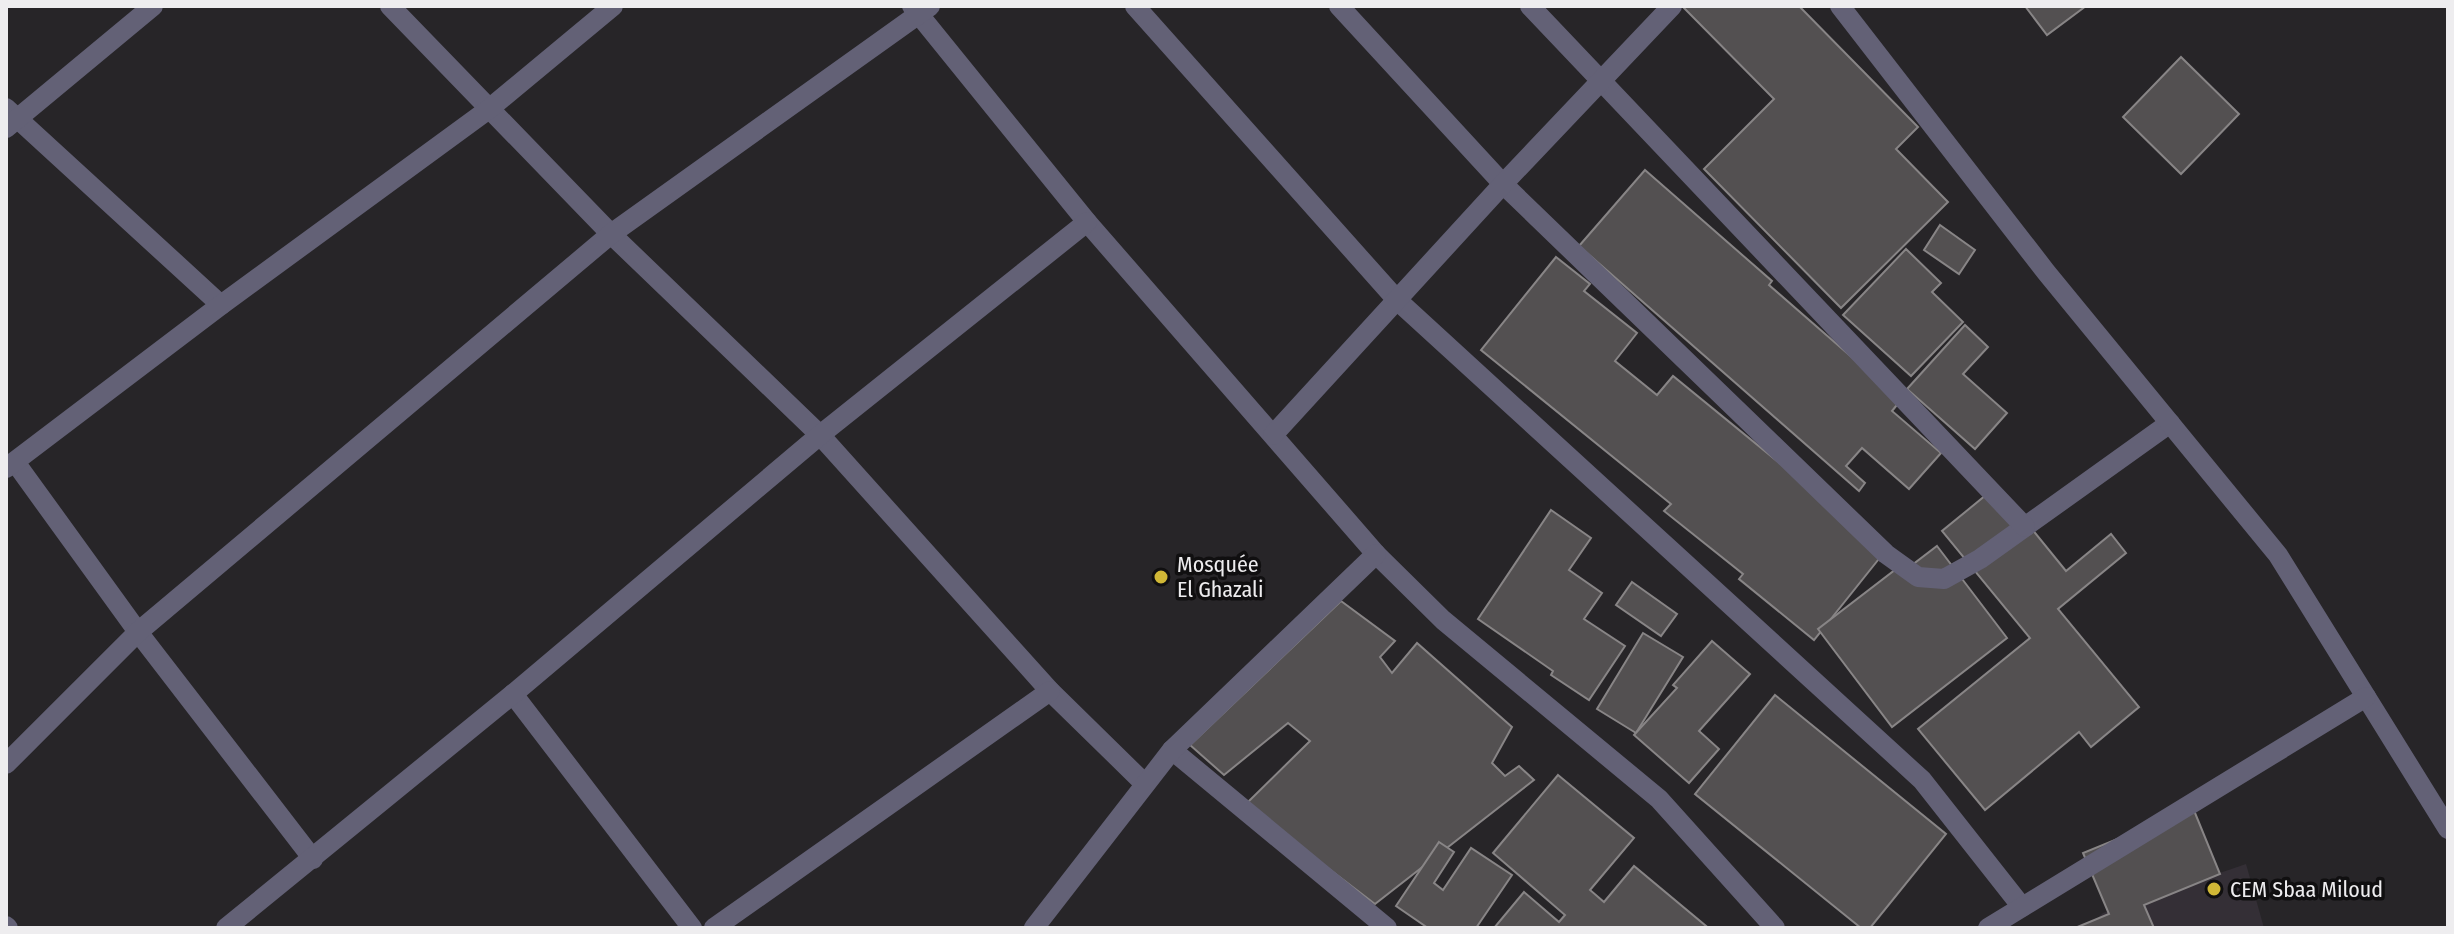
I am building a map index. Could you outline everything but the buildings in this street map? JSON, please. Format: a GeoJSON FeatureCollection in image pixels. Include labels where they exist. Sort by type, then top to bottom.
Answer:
{"type":"FeatureCollection","features":[{"type":"Feature","properties":{"kind":"street"},"geometry":{"type":"LineString","coordinates":[[153,6],[10,118],[221,305]]}},
{"type":"Feature","properties":{"kind":"street"},"geometry":{"type":"LineString","coordinates":[[390,6],[611,234],[820,435],[1050,691],[1145,784]]}},
{"type":"Feature","properties":{"kind":"street"},"geometry":{"type":"LineString","coordinates":[[313,859],[10,465],[221,305],[489,109],[613,6]]}},
{"type":"Feature","properties":{"kind":"street"},"geometry":{"type":"LineString","coordinates":[[1135,6],[1397,300],[1922,780],[2022,907]]}},
{"type":"Feature","properties":{"kind":"street"},"geometry":{"type":"LineString","coordinates":[[1339,6],[1503,184],[1886,554],[1918,577],[1944,579],[1980,559],[2170,423]]}},
{"type":"Feature","properties":{"kind":"street"},"geometry":{"type":"LineString","coordinates":[[1530,6],[2025,527]]}},
{"type":"Feature","properties":{"kind":"street"},"geometry":{"type":"LineString","coordinates":[[1273,435],[1503,184],[1672,6]]}},
{"type":"Feature","properties":{"kind":"street"},"geometry":{"type":"LineString","coordinates":[[1840,6],[2046,272],[2278,555],[2448,829]]}},
{"type":"Feature","properties":{"kind":"street"},"geometry":{"type":"LineString","coordinates":[[6,764],[138,632],[611,234],[921,9],[1087,222],[1376,554],[1443,620],[1659,799],[1775,928]]}},
{"type":"Feature","properties":{"kind":"street"},"geometry":{"type":"LineString","coordinates":[[226,928],[513,694],[820,435],[1087,222]]}},
{"type":"Feature","properties":{"kind":"street"},"geometry":{"type":"LineString","coordinates":[[1036,927],[1172,750],[1376,554]]}},
{"type":"Feature","properties":{"kind":"street"},"geometry":{"type":"LineString","coordinates":[[714,928],[1050,691]]}},
{"type":"Feature","properties":{"kind":"street"},"geometry":{"type":"LineString","coordinates":[[513,694],[692,928]]}},
{"type":"Feature","properties":{"kind":"street"},"geometry":{"type":"LineString","coordinates":[[1988,928],[2366,697]]}},
{"type":"Feature","properties":{"kind":"street"},"geometry":{"type":"LineString","coordinates":[[1172,750],[1387,928]]}},
{"type":"Feature","properties":{"kind":"shaded area","name":"CEM Sbaa Miloud"},"geometry":{"type":"Polygon","coordinates":[[[2246,864],[2264,928],[2087,928],[2103,913],[2246,864]]]}},
{"type":"Feature","properties":{"kind":"place","name":"Mosquée El Ghazali"},"geometry":{"type":"Point","coordinates":[1161,577]}},
{"type":"Feature","properties":{"kind":"place","name":"CEM Sbaa Miloud"},"geometry":{"type":"Point","coordinates":[2214,889]}}]}
